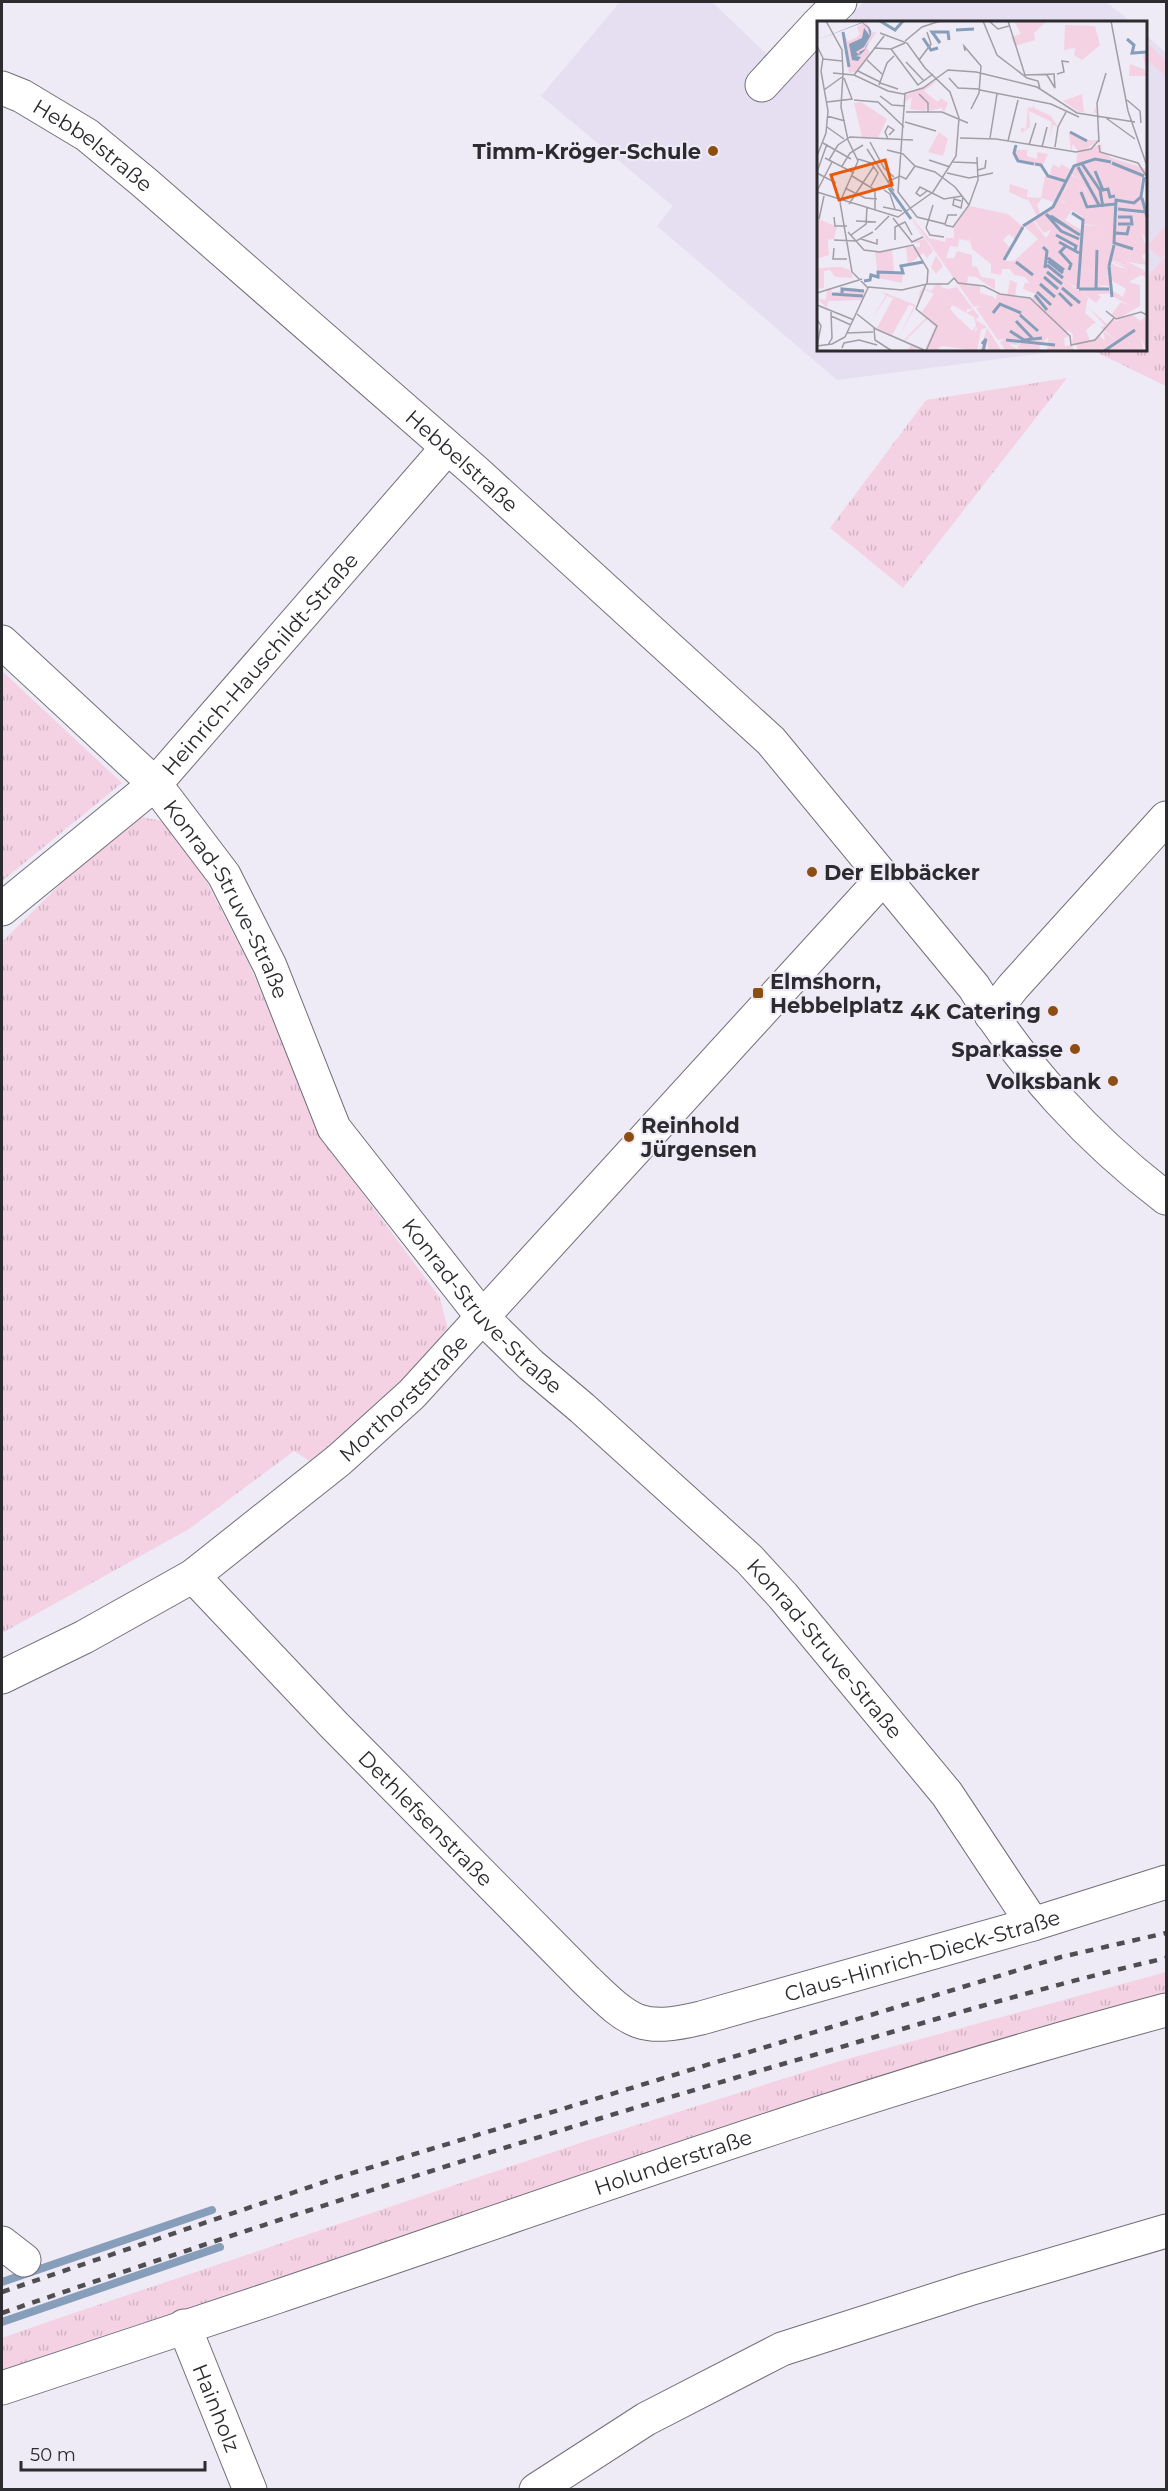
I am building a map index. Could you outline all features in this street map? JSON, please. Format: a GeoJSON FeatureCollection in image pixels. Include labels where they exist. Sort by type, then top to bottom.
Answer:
{"type":"FeatureCollection","features":[{"type":"Feature","properties":{"kind":"street"},"geometry":{"type":"LineString","coordinates":[[821,21],[840,2]]}},
{"type":"Feature","properties":{"kind":"street"},"geometry":{"type":"LineString","coordinates":[[762,85],[817,25]]}},
{"type":"Feature","properties":{"kind":"street","name":"Hebbelstraße"},"geometry":{"type":"LineString","coordinates":[[2,88],[22,96],[87,135],[447,448],[771,741],[974,987],[991,1016],[1047,1086],[1116,1159],[1167,1198]]}},
{"type":"Feature","properties":{"kind":"street","name":"Heinrich-Hauschildt-Straße"},"geometry":{"type":"LineString","coordinates":[[2,909],[155,784],[447,448]]}},
{"type":"Feature","properties":{"kind":"street","name":"Konrad-Struve-Straße"},"geometry":{"type":"LineString","coordinates":[[2,642],[155,784],[224,875],[270,966],[334,1128],[484,1318],[531,1365],[749,1559],[783,1596],[946,1794],[1033,1924]]}},
{"type":"Feature","properties":{"kind":"street"},"geometry":{"type":"LineString","coordinates":[[991,1016],[1013,987],[1167,818]]}},
{"type":"Feature","properties":{"kind":"street","name":"Morthorststraße"},"geometry":{"type":"LineString","coordinates":[[2,1677],[84,1637],[193,1576],[339,1460],[412,1394],[484,1318],[883,878]]}},
{"type":"Feature","properties":{"kind":"street","name":"Dethlefsenstraße"},"geometry":{"type":"LineString","coordinates":[[193,1576],[334,1725],[622,2014],[654,2026],[677,2024]]}},
{"type":"Feature","properties":{"kind":"street","name":"Claus-Hinrich-Dieck-Straße"},"geometry":{"type":"LineString","coordinates":[[677,2024],[1033,1924],[1167,1882]]}},
{"type":"Feature","properties":{"kind":"street","name":"Holunderstraße"},"geometry":{"type":"LineString","coordinates":[[2,2388],[863,2100],[1002,2056],[1167,2010]]}},
{"type":"Feature","properties":{"kind":"street"},"geometry":{"type":"LineString","coordinates":[[536,2490],[646,2419],[782,2349],[969,2289],[1167,2231]]}},
{"type":"Feature","properties":{"kind":"street","name":"Hainholz"},"geometry":{"type":"LineString","coordinates":[[184,2326],[250,2490]]}},
{"type":"Feature","properties":{"kind":"shaded area","name":"Timm-Kröger-Schule"},"geometry":{"type":"Polygon","coordinates":[[[620,2],[712,2],[792,78],[817,52],[817,351],[1059,351],[837,380],[657,226],[673,206],[541,96],[620,2]]]}},
{"type":"Feature","properties":{"kind":"shaded area"},"geometry":{"type":"Polygon","coordinates":[[[864,2],[1106,2],[1130,21],[846,21],[864,2]]]}},
{"type":"Feature","properties":{"kind":"shaded area"},"geometry":{"type":"Polygon","coordinates":[[[1147,36],[1166,53],[1166,386],[1094,351],[1147,351],[1147,36]]]}},
{"type":"Feature","properties":{"kind":"green space"},"geometry":{"type":"Polygon","coordinates":[[[1149,45],[1166,60],[1166,77],[1147,60],[1149,45]]]}},
{"type":"Feature","properties":{"kind":"green space"},"geometry":{"type":"Polygon","coordinates":[[[1166,225],[1166,252],[1161,259],[1147,246],[1166,225]]]}},
{"type":"Feature","properties":{"kind":"green space"},"geometry":{"type":"Polygon","coordinates":[[[1166,256],[1166,386],[1094,351],[1147,351],[1147,277],[1166,256]]]}},
{"type":"Feature","properties":{"kind":"green space"},"geometry":{"type":"Polygon","coordinates":[[[1067,378],[903,588],[830,528],[926,400],[1067,378]]]}},
{"type":"Feature","properties":{"kind":"green space"},"geometry":{"type":"Polygon","coordinates":[[[2,671],[122,783],[2,881],[2,671]]]}},
{"type":"Feature","properties":{"kind":"green space"},"geometry":{"type":"Polygon","coordinates":[[[140,817],[164,821],[200,869],[248,962],[329,1148],[440,1298],[448,1330],[377,1409],[314,1464],[294,1451],[189,1529],[2,1633],[2,942],[92,853],[140,817]]]}},
{"type":"Feature","properties":{"kind":"green space"},"geometry":{"type":"Polygon","coordinates":[[[1166,1972],[1166,1997],[244,2290],[2,2371],[2,2338],[59,2318],[586,2141],[840,2061],[1166,1972]]]}},
{"type":"Feature","properties":{"kind":"waterway"},"geometry":{"type":"LineString","coordinates":[[2,2282],[212,2210]]}},
{"type":"Feature","properties":{"kind":"waterway"},"geometry":{"type":"LineString","coordinates":[[2,2322],[220,2247]]}},
{"type":"Feature","properties":{"kind":"railway"},"geometry":{"type":"LineString","coordinates":[[2,2292],[336,2178],[1061,1957],[1166,1933]]}},
{"type":"Feature","properties":{"kind":"railway"},"geometry":{"type":"LineString","coordinates":[[2,2313],[302,2213],[604,2117],[986,2005],[1166,1958]]}},
{"type":"Feature","properties":{"kind":"place","name":"Timm-Kröger-Schule"},"geometry":{"type":"Point","coordinates":[713,151]}},
{"type":"Feature","properties":{"kind":"place","name":"Der Elbbäcker"},"geometry":{"type":"Point","coordinates":[812,872]}},
{"type":"Feature","properties":{"kind":"place","name":"Elmshorn, Hebbelplatz"},"geometry":{"type":"Point","coordinates":[758,993]}},
{"type":"Feature","properties":{"kind":"place","name":"4K Catering"},"geometry":{"type":"Point","coordinates":[1053,1011]}},
{"type":"Feature","properties":{"kind":"place","name":"Sparkasse"},"geometry":{"type":"Point","coordinates":[1075,1049]}},
{"type":"Feature","properties":{"kind":"place","name":"Volksbank"},"geometry":{"type":"Point","coordinates":[1113,1081]}},
{"type":"Feature","properties":{"kind":"place","name":"Reinhold Jürgensen"},"geometry":{"type":"Point","coordinates":[629,1137]}}]}
